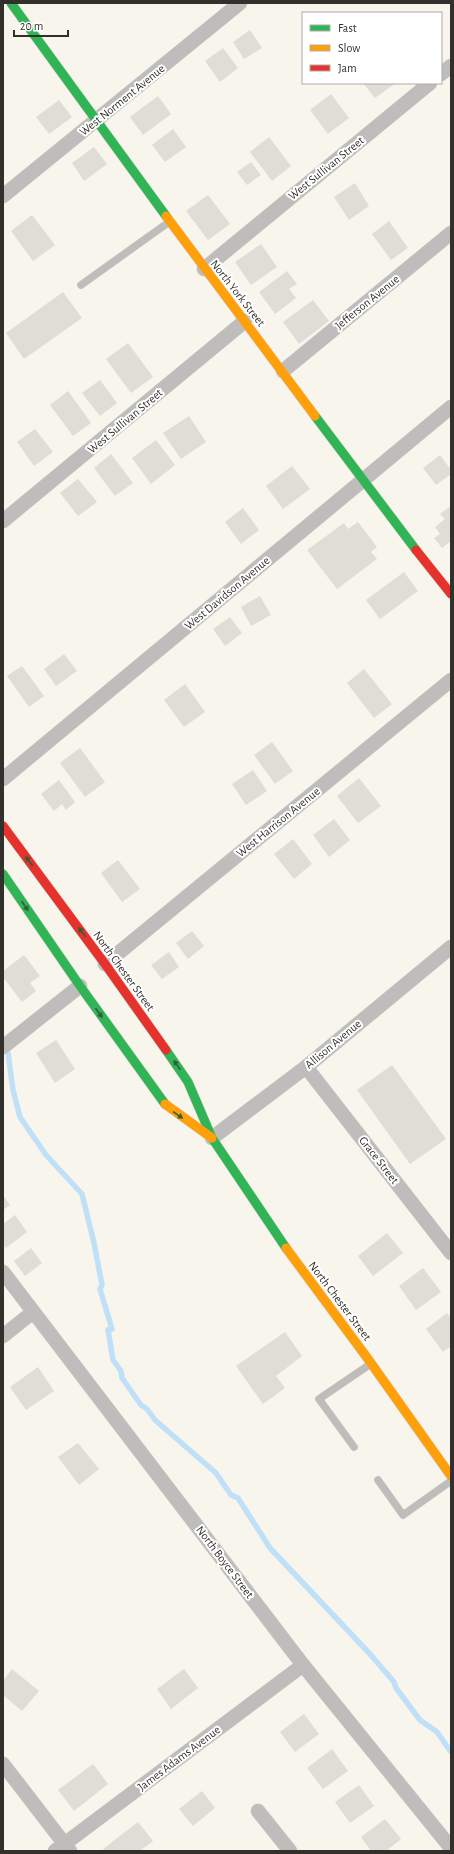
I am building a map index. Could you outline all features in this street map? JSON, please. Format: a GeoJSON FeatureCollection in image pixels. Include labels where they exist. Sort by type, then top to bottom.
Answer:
{"type":"FeatureCollection","features":[{"type":"Feature","properties":{"kind":"main road","name":"North York Street"},"geometry":{"type":"LineString","coordinates":[[11,3],[204,269],[283,371],[363,481],[451,594]]}},
{"type":"Feature","properties":{"kind":"main road","name":"North Chester Street"},"geometry":{"type":"LineString","coordinates":[[3,826],[105,964],[188,1082],[212,1138],[282,1243],[451,1476]]}},
{"type":"Feature","properties":{"kind":"main road","name":"North Chester Street"},"geometry":{"type":"LineString","coordinates":[[3,874],[80,986],[167,1107],[212,1138]]}},
{"type":"Feature","properties":{"kind":"street","name":"West Norment Avenue"},"geometry":{"type":"LineString","coordinates":[[3,196],[97,121],[240,3]]}},
{"type":"Feature","properties":{"kind":"street"},"geometry":{"type":"LineString","coordinates":[[442,73],[451,66]]}},
{"type":"Feature","properties":{"kind":"street","name":"West Sullivan Street"},"geometry":{"type":"LineString","coordinates":[[204,269],[429,84]]}},
{"type":"Feature","properties":{"kind":"street","name":"Jefferson Avenue"},"geometry":{"type":"LineString","coordinates":[[283,371],[451,233]]}},
{"type":"Feature","properties":{"kind":"street","name":"West Sullivan Street"},"geometry":{"type":"LineString","coordinates":[[3,521],[245,321]]}},
{"type":"Feature","properties":{"kind":"street","name":"West Davidson Avenue"},"geometry":{"type":"LineString","coordinates":[[3,779],[451,407]]}},
{"type":"Feature","properties":{"kind":"street","name":"West Harrison Avenue"},"geometry":{"type":"LineString","coordinates":[[105,964],[451,680]]}},
{"type":"Feature","properties":{"kind":"street","name":"Allison Avenue"},"geometry":{"type":"LineString","coordinates":[[212,1138],[306,1067],[451,946]]}},
{"type":"Feature","properties":{"kind":"street"},"geometry":{"type":"LineString","coordinates":[[3,1047],[80,986]]}},
{"type":"Feature","properties":{"kind":"street","name":"Grace Street"},"geometry":{"type":"LineString","coordinates":[[306,1067],[451,1254]]}},
{"type":"Feature","properties":{"kind":"street","name":"North Boyce Street"},"geometry":{"type":"LineString","coordinates":[[3,1272],[303,1665],[451,1848]]}},
{"type":"Feature","properties":{"kind":"street"},"geometry":{"type":"LineString","coordinates":[[3,1336],[33,1312]]}},
{"type":"Feature","properties":{"kind":"street","name":"James Adams Avenue"},"geometry":{"type":"LineString","coordinates":[[63,1849],[303,1665]]}},
{"type":"Feature","properties":{"kind":"street"},"geometry":{"type":"LineString","coordinates":[[3,1764],[63,1849]]}},
{"type":"Feature","properties":{"kind":"street"},"geometry":{"type":"LineString","coordinates":[[258,1811],[290,1851]]}},
{"type":"Feature","properties":{"kind":"lane"},"geometry":{"type":"LineString","coordinates":[[80,286],[170,222]]}},
{"type":"Feature","properties":{"kind":"lane"},"geometry":{"type":"LineString","coordinates":[[354,1447],[319,1399],[371,1364]]}},
{"type":"Feature","properties":{"kind":"lane"},"geometry":{"type":"LineString","coordinates":[[378,1480],[403,1515],[451,1481]]}},
{"type":"Feature","properties":{"kind":"building"},"geometry":{"type":"Polygon","coordinates":[[[250,30],[262,48],[244,59],[233,42],[250,30]]]}},
{"type":"Feature","properties":{"kind":"building"},"geometry":{"type":"Polygon","coordinates":[[[223,48],[238,68],[220,82],[205,61],[223,48]]]}},
{"type":"Feature","properties":{"kind":"building"},"geometry":{"type":"Polygon","coordinates":[[[364,84],[395,84],[375,98],[364,84]]]}},
{"type":"Feature","properties":{"kind":"building"},"geometry":{"type":"Polygon","coordinates":[[[331,94],[349,118],[328,134],[310,110],[331,94]]]}},
{"type":"Feature","properties":{"kind":"building"},"geometry":{"type":"Polygon","coordinates":[[[158,96],[171,114],[143,135],[130,117],[158,96]]]}},
{"type":"Feature","properties":{"kind":"building"},"geometry":{"type":"Polygon","coordinates":[[[59,100],[72,117],[49,134],[36,117],[59,100]]]}},
{"type":"Feature","properties":{"kind":"building"},"geometry":{"type":"Polygon","coordinates":[[[173,129],[186,147],[165,162],[152,145],[173,129]]]}},
{"type":"Feature","properties":{"kind":"building"},"geometry":{"type":"Polygon","coordinates":[[[269,137],[291,166],[272,181],[250,152],[269,137]]]}},
{"type":"Feature","properties":{"kind":"building"},"geometry":{"type":"Polygon","coordinates":[[[94,147],[107,164],[84,181],[72,163],[94,147]]]}},
{"type":"Feature","properties":{"kind":"building"},"geometry":{"type":"Polygon","coordinates":[[[251,162],[261,175],[247,185],[237,172],[251,162]]]}},
{"type":"Feature","properties":{"kind":"building"},"geometry":{"type":"Polygon","coordinates":[[[355,183],[369,206],[349,220],[334,197],[355,183]]]}},
{"type":"Feature","properties":{"kind":"building"},"geometry":{"type":"Polygon","coordinates":[[[208,195],[230,224],[208,240],[186,211],[208,195]]]}},
{"type":"Feature","properties":{"kind":"building"},"geometry":{"type":"Polygon","coordinates":[[[32,215],[55,245],[33,261],[11,231],[32,215]]]}},
{"type":"Feature","properties":{"kind":"building"},"geometry":{"type":"Polygon","coordinates":[[[389,221],[408,248],[391,260],[372,234],[389,221]]]}},
{"type":"Feature","properties":{"kind":"building"},"geometry":{"type":"Polygon","coordinates":[[[261,244],[277,267],[251,285],[235,262],[261,244]]]}},
{"type":"Feature","properties":{"kind":"building"},"geometry":{"type":"Polygon","coordinates":[[[287,271],[297,284],[289,289],[296,298],[275,314],[259,292],[287,271]]]}},
{"type":"Feature","properties":{"kind":"building"},"geometry":{"type":"Polygon","coordinates":[[[63,292],[82,318],[24,359],[6,333],[63,292]]]}},
{"type":"Feature","properties":{"kind":"building"},"geometry":{"type":"Polygon","coordinates":[[[313,300],[329,321],[299,344],[283,322],[313,300]]]}},
{"type":"Feature","properties":{"kind":"building"},"geometry":{"type":"Polygon","coordinates":[[[128,343],[153,377],[131,393],[106,359],[128,343]]]}},
{"type":"Feature","properties":{"kind":"building"},"geometry":{"type":"Polygon","coordinates":[[[100,380],[117,403],[100,416],[82,393],[100,380]]]}},
{"type":"Feature","properties":{"kind":"building"},"geometry":{"type":"Polygon","coordinates":[[[68,391],[91,423],[73,436],[50,405],[68,391]]]}},
{"type":"Feature","properties":{"kind":"building"},"geometry":{"type":"Polygon","coordinates":[[[189,416],[206,442],[181,459],[163,433],[189,416]]]}},
{"type":"Feature","properties":{"kind":"building"},"geometry":{"type":"Polygon","coordinates":[[[35,429],[53,452],[34,466],[17,442],[35,429]]]}},
{"type":"Feature","properties":{"kind":"building"},"geometry":{"type":"Polygon","coordinates":[[[156,440],[175,465],[151,484],[132,458],[156,440]]]}},
{"type":"Feature","properties":{"kind":"building"},"geometry":{"type":"Polygon","coordinates":[[[111,454],[133,483],[115,496],[94,468],[111,454]]]}},
{"type":"Feature","properties":{"kind":"building"},"geometry":{"type":"Polygon","coordinates":[[[440,455],[451,470],[451,474],[436,485],[423,468],[440,455]]]}},
{"type":"Feature","properties":{"kind":"building"},"geometry":{"type":"Polygon","coordinates":[[[292,466],[310,489],[283,509],[266,486],[292,466]]]}},
{"type":"Feature","properties":{"kind":"building"},"geometry":{"type":"Polygon","coordinates":[[[78,479],[97,502],[78,516],[60,493],[78,479]]]}},
{"type":"Feature","properties":{"kind":"building"},"geometry":{"type":"Polygon","coordinates":[[[451,506],[451,541],[442,548],[434,538],[440,534],[435,527],[445,519],[440,514],[451,506]]]}},
{"type":"Feature","properties":{"kind":"building"},"geometry":{"type":"Polygon","coordinates":[[[243,508],[259,530],[241,544],[225,522],[243,508]]]}},
{"type":"Feature","properties":{"kind":"building"},"geometry":{"type":"Polygon","coordinates":[[[358,522],[377,547],[371,552],[377,559],[337,589],[307,550],[344,523],[348,529],[358,522]]]}},
{"type":"Feature","properties":{"kind":"building"},"geometry":{"type":"Polygon","coordinates":[[[404,572],[418,591],[380,619],[366,600],[404,572]]]}},
{"type":"Feature","properties":{"kind":"building"},"geometry":{"type":"Polygon","coordinates":[[[260,596],[271,615],[251,626],[241,607],[260,596]]]}},
{"type":"Feature","properties":{"kind":"building"},"geometry":{"type":"Polygon","coordinates":[[[230,617],[242,633],[225,646],[213,629],[230,617]]]}},
{"type":"Feature","properties":{"kind":"building"},"geometry":{"type":"Polygon","coordinates":[[[64,654],[77,671],[56,686],[44,669],[64,654]]]}},
{"type":"Feature","properties":{"kind":"building"},"geometry":{"type":"Polygon","coordinates":[[[22,666],[44,696],[29,707],[7,676],[22,666]]]}},
{"type":"Feature","properties":{"kind":"building"},"geometry":{"type":"Polygon","coordinates":[[[364,669],[392,704],[374,718],[347,683],[364,669]]]}},
{"type":"Feature","properties":{"kind":"building"},"geometry":{"type":"Polygon","coordinates":[[[185,684],[205,712],[184,727],[164,700],[185,684]]]}},
{"type":"Feature","properties":{"kind":"building"},"geometry":{"type":"Polygon","coordinates":[[[272,742],[293,771],[275,784],[254,755],[272,742]]]}},
{"type":"Feature","properties":{"kind":"building"},"geometry":{"type":"Polygon","coordinates":[[[80,748],[105,782],[85,797],[60,763],[80,748]]]}},
{"type":"Feature","properties":{"kind":"building"},"geometry":{"type":"Polygon","coordinates":[[[253,770],[267,791],[246,805],[232,784],[253,770]]]}},
{"type":"Feature","properties":{"kind":"building"},"geometry":{"type":"Polygon","coordinates":[[[359,778],[381,806],[358,823],[337,796],[359,778]]]}},
{"type":"Feature","properties":{"kind":"building"},"geometry":{"type":"Polygon","coordinates":[[[59,780],[75,802],[66,810],[62,804],[54,811],[41,794],[59,780]]]}},
{"type":"Feature","properties":{"kind":"building"},"geometry":{"type":"Polygon","coordinates":[[[334,819],[350,840],[329,857],[313,835],[334,819]]]}},
{"type":"Feature","properties":{"kind":"building"},"geometry":{"type":"Polygon","coordinates":[[[293,839],[312,864],[294,879],[274,854],[293,839]]]}},
{"type":"Feature","properties":{"kind":"building"},"geometry":{"type":"Polygon","coordinates":[[[118,860],[140,889],[122,902],[101,873],[118,860]]]}},
{"type":"Feature","properties":{"kind":"building"},"geometry":{"type":"Polygon","coordinates":[[[192,931],[204,946],[188,959],[176,943],[192,931]]]}},
{"type":"Feature","properties":{"kind":"building"},"geometry":{"type":"Polygon","coordinates":[[[169,952],[179,967],[162,979],[151,965],[169,952]]]}},
{"type":"Feature","properties":{"kind":"building"},"geometry":{"type":"Polygon","coordinates":[[[24,955],[40,976],[30,983],[36,991],[22,1002],[3,977],[3,971],[24,955]]]}},
{"type":"Feature","properties":{"kind":"building"},"geometry":{"type":"Polygon","coordinates":[[[56,1040],[75,1069],[55,1083],[36,1053],[56,1040]]]}},
{"type":"Feature","properties":{"kind":"building"},"geometry":{"type":"Polygon","coordinates":[[[392,1065],[446,1139],[410,1164],[357,1090],[392,1065]]]}},
{"type":"Feature","properties":{"kind":"building"},"geometry":{"type":"Polygon","coordinates":[[[3,1195],[10,1205],[3,1210],[3,1195]]]}},
{"type":"Feature","properties":{"kind":"building"},"geometry":{"type":"Polygon","coordinates":[[[15,1215],[27,1232],[6,1248],[3,1244],[3,1224],[15,1215]]]}},
{"type":"Feature","properties":{"kind":"building"},"geometry":{"type":"Polygon","coordinates":[[[387,1233],[403,1253],[373,1276],[358,1256],[387,1233]]]}},
{"type":"Feature","properties":{"kind":"building"},"geometry":{"type":"Polygon","coordinates":[[[31,1248],[42,1263],[25,1276],[14,1261],[31,1248]]]}},
{"type":"Feature","properties":{"kind":"building"},"geometry":{"type":"Polygon","coordinates":[[[423,1268],[441,1292],[416,1310],[399,1286],[423,1268]]]}},
{"type":"Feature","properties":{"kind":"building"},"geometry":{"type":"Polygon","coordinates":[[[447,1313],[451,1318],[451,1346],[443,1352],[426,1329],[447,1313]]]}},
{"type":"Feature","properties":{"kind":"building"},"geometry":{"type":"Polygon","coordinates":[[[285,1332],[302,1356],[276,1376],[285,1388],[263,1404],[236,1366],[285,1332]]]}},
{"type":"Feature","properties":{"kind":"building"},"geometry":{"type":"Polygon","coordinates":[[[38,1367],[54,1391],[26,1410],[10,1387],[38,1367]]]}},
{"type":"Feature","properties":{"kind":"building"},"geometry":{"type":"Polygon","coordinates":[[[78,1443],[99,1469],[79,1485],[58,1457],[78,1443]]]}},
{"type":"Feature","properties":{"kind":"building"},"geometry":{"type":"Polygon","coordinates":[[[12,1669],[39,1691],[22,1711],[3,1695],[3,1681],[12,1669]]]}},
{"type":"Feature","properties":{"kind":"building"},"geometry":{"type":"Polygon","coordinates":[[[184,1669],[198,1688],[171,1709],[157,1689],[184,1669]]]}},
{"type":"Feature","properties":{"kind":"building"},"geometry":{"type":"Polygon","coordinates":[[[304,1714],[319,1734],[295,1752],[280,1732],[304,1714]]]}},
{"type":"Feature","properties":{"kind":"building"},"geometry":{"type":"Polygon","coordinates":[[[332,1749],[348,1771],[323,1789],[307,1768],[332,1749]]]}},
{"type":"Feature","properties":{"kind":"building"},"geometry":{"type":"Polygon","coordinates":[[[93,1764],[108,1784],[74,1811],[58,1790],[93,1764]]]}},
{"type":"Feature","properties":{"kind":"building"},"geometry":{"type":"Polygon","coordinates":[[[359,1785],[374,1806],[350,1823],[335,1802],[359,1785]]]}},
{"type":"Feature","properties":{"kind":"building"},"geometry":{"type":"Polygon","coordinates":[[[202,1791],[215,1808],[193,1826],[179,1809],[202,1791]]]}},
{"type":"Feature","properties":{"kind":"building"},"geometry":{"type":"Polygon","coordinates":[[[385,1819],[401,1839],[386,1851],[371,1851],[361,1837],[385,1819]]]}},
{"type":"Feature","properties":{"kind":"building"},"geometry":{"type":"Polygon","coordinates":[[[138,1822],[153,1841],[140,1851],[105,1851],[103,1849],[138,1822]]]}},
{"type":"Feature","properties":{"kind":"waterway"},"geometry":{"type":"LineString","coordinates":[[8,1053],[13,1090],[20,1117],[46,1155],[82,1194],[94,1243],[102,1285],[100,1289],[112,1329],[108,1330],[113,1360],[121,1371],[122,1378],[141,1405],[147,1409],[155,1420],[216,1473],[231,1495],[238,1498],[270,1548],[370,1654],[394,1682],[396,1688],[420,1720],[437,1732],[451,1752]]}},
{"type":"Feature","properties":{"kind":"traffic: fast"},"geometry":{"type":"LineString","coordinates":[[11,3],[166,216]]}},
{"type":"Feature","properties":{"kind":"traffic: fast"},"geometry":{"type":"LineString","coordinates":[[315,416],[416,550]]}},
{"type":"Feature","properties":{"kind":"traffic: fast"},"geometry":{"type":"LineString","coordinates":[[3,874],[80,986],[165,1104]]}},
{"type":"Feature","properties":{"kind":"traffic: fast"},"geometry":{"type":"LineString","coordinates":[[166,1050],[188,1082],[212,1138],[286,1248]]}},
{"type":"Feature","properties":{"kind":"traffic: slow"},"geometry":{"type":"LineString","coordinates":[[166,216],[315,416]]}},
{"type":"Feature","properties":{"kind":"traffic: slow"},"geometry":{"type":"LineString","coordinates":[[165,1104],[212,1138]]}},
{"type":"Feature","properties":{"kind":"traffic: slow"},"geometry":{"type":"LineString","coordinates":[[286,1248],[368,1359],[451,1476]]}},
{"type":"Feature","properties":{"kind":"traffic: jam"},"geometry":{"type":"LineString","coordinates":[[416,550],[451,594]]}},
{"type":"Feature","properties":{"kind":"traffic: jam"},"geometry":{"type":"LineString","coordinates":[[3,826],[105,964],[166,1050]]}}]}
